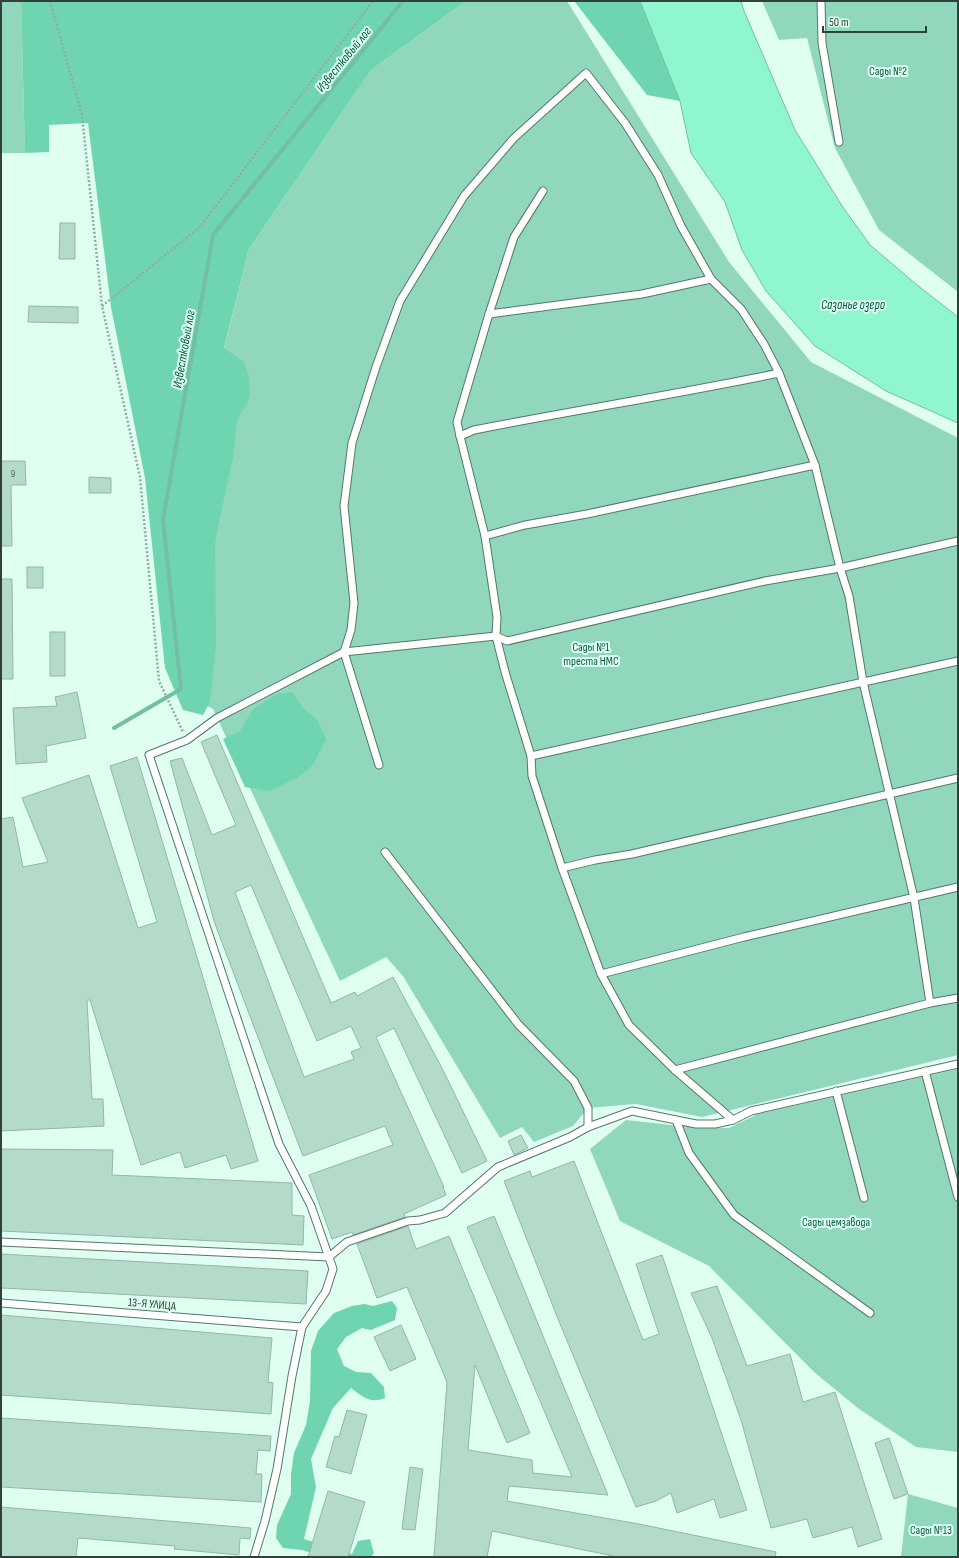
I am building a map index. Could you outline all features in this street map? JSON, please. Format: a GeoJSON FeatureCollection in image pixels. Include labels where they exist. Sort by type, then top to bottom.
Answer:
{"type":"FeatureCollection","features":[{"type":"Feature","properties":{"kind":"lane"},"geometry":{"type":"LineString","coordinates":[[821,1],[822,44],[839,142]]}},
{"type":"Feature","properties":{"kind":"lane"},"geometry":{"type":"LineString","coordinates":[[379,765],[344,652],[351,630],[354,603],[344,506],[352,443],[376,367],[400,302],[464,196],[514,138],[586,73],[625,123],[658,175],[681,226],[710,279],[741,308],[764,344],[779,373],[815,465],[840,568],[849,596],[863,682],[914,898],[930,1004]]}},
{"type":"Feature","properties":{"kind":"lane"},"geometry":{"type":"LineString","coordinates":[[543,191],[514,237],[489,314],[457,422],[485,536],[497,617],[496,636],[505,672],[531,756],[532,776],[562,868],[601,974],[630,1025],[675,1070],[733,1120]]}},
{"type":"Feature","properties":{"kind":"lane"},"geometry":{"type":"LineString","coordinates":[[489,314],[642,294],[710,279]]}},
{"type":"Feature","properties":{"kind":"lane"},"geometry":{"type":"LineString","coordinates":[[460,436],[474,430],[587,408],[679,394],[779,373]]}},
{"type":"Feature","properties":{"kind":"lane"},"geometry":{"type":"LineString","coordinates":[[485,536],[525,525],[587,514],[815,465]]}},
{"type":"Feature","properties":{"kind":"lane"},"geometry":{"type":"LineString","coordinates":[[254,1557],[265,1521],[277,1469],[292,1376],[302,1327],[326,1291],[333,1269],[311,1206],[279,1144],[149,755],[187,740],[217,718],[344,652],[496,636],[507,641],[601,620],[660,604],[765,581],[840,568],[958,542]]}},
{"type":"Feature","properties":{"kind":"lane"},"geometry":{"type":"LineString","coordinates":[[531,756],[958,661]]}},
{"type":"Feature","properties":{"kind":"lane"},"geometry":{"type":"LineString","coordinates":[[562,868],[595,860],[632,854],[958,778]]}},
{"type":"Feature","properties":{"kind":"lane"},"geometry":{"type":"LineString","coordinates":[[385,852],[518,1024],[574,1081],[588,1108],[588,1127]]}},
{"type":"Feature","properties":{"kind":"lane"},"geometry":{"type":"LineString","coordinates":[[601,974],[744,936],[958,887]]}},
{"type":"Feature","properties":{"kind":"lane"},"geometry":{"type":"LineString","coordinates":[[675,1070],[958,998]]}},
{"type":"Feature","properties":{"kind":"lane"},"geometry":{"type":"LineString","coordinates":[[1,1242],[329,1257],[347,1242],[408,1221],[420,1220],[445,1213],[498,1167],[570,1137],[588,1127],[632,1111],[696,1124],[715,1124],[733,1120],[751,1111],[958,1064]]}},
{"type":"Feature","properties":{"kind":"lane"},"geometry":{"type":"LineString","coordinates":[[925,1071],[958,1197]]}},
{"type":"Feature","properties":{"kind":"lane"},"geometry":{"type":"LineString","coordinates":[[836,1091],[864,1198]]}},
{"type":"Feature","properties":{"kind":"lane"},"geometry":{"type":"LineString","coordinates":[[676,1120],[688,1154],[734,1215],[870,1313]]}},
{"type":"Feature","properties":{"kind":"lane","name":"13-Я УЛИЦА"},"geometry":{"type":"LineString","coordinates":[[1,1303],[302,1327]]}},
{"type":"Feature","properties":{"kind":"path"},"geometry":{"type":"LineString","coordinates":[[50,1],[82,115],[102,306],[140,478],[159,681],[187,740]]}},
{"type":"Feature","properties":{"kind":"path"},"geometry":{"type":"LineString","coordinates":[[102,306],[199,228],[370,2]]}},
{"type":"Feature","properties":{"kind":"green space"},"geometry":{"type":"Polygon","coordinates":[[[1,1],[21,1],[25,153],[1,153],[1,1]]]}},
{"type":"Feature","properties":{"kind":"green space","name":"Сады №1 треста НМС"},"geometry":{"type":"Polygon","coordinates":[[[466,1],[567,1],[729,262],[811,362],[958,438],[958,1055],[702,1117],[636,1104],[588,1108],[573,1126],[534,1142],[522,1127],[500,1138],[403,976],[386,957],[340,981],[213,709],[186,696],[176,541],[249,249],[371,70],[466,1]]]}},
{"type":"Feature","properties":{"kind":"green space","name":"Сады №2"},"geometry":{"type":"Polygon","coordinates":[[[762,1],[958,1],[958,292],[879,230],[835,148],[807,38],[779,40],[762,1]]]}},
{"type":"Feature","properties":{"kind":"green space","name":"Сады цемзавода"},"geometry":{"type":"Polygon","coordinates":[[[958,1069],[958,1452],[916,1447],[859,1409],[814,1372],[709,1266],[620,1221],[590,1149],[626,1120],[698,1128],[729,1128],[758,1114],[958,1069]]]}},
{"type":"Feature","properties":{"kind":"green space","name":"Сады №13"},"geometry":{"type":"Polygon","coordinates":[[[908,1494],[958,1508],[958,1557],[901,1557],[908,1494]]]}},
{"type":"Feature","properties":{"kind":"shaded area"},"geometry":{"type":"Polygon","coordinates":[[[21,1],[466,1],[371,70],[249,249],[224,348],[244,362],[249,376],[250,397],[237,420],[233,457],[215,541],[216,644],[210,702],[203,715],[183,710],[165,668],[145,478],[111,307],[88,123],[49,125],[49,152],[25,153],[21,1]]]}},
{"type":"Feature","properties":{"kind":"shaded area"},"geometry":{"type":"Polygon","coordinates":[[[574,1],[640,1],[680,101],[647,95],[574,1]]]}},
{"type":"Feature","properties":{"kind":"shaded area"},"geometry":{"type":"Polygon","coordinates":[[[292,692],[303,708],[317,720],[326,739],[313,765],[297,778],[269,791],[245,787],[223,739],[240,731],[253,709],[277,694],[292,692]]]}},
{"type":"Feature","properties":{"kind":"shaded area"},"geometry":{"type":"Polygon","coordinates":[[[392,1301],[397,1308],[395,1320],[371,1330],[362,1328],[346,1337],[337,1349],[344,1366],[356,1372],[371,1373],[384,1387],[385,1398],[380,1400],[367,1399],[351,1388],[333,1408],[311,1459],[316,1487],[304,1539],[352,1554],[358,1541],[370,1539],[374,1553],[371,1557],[326,1557],[302,1550],[283,1548],[276,1538],[277,1525],[291,1494],[291,1474],[294,1453],[306,1425],[310,1401],[311,1351],[318,1331],[334,1313],[352,1306],[364,1304],[373,1306],[392,1301]]]}},
{"type":"Feature","properties":{"kind":"water","name":"Сазанье озеро"},"geometry":{"type":"Polygon","coordinates":[[[640,1],[741,1],[795,130],[842,206],[870,245],[958,317],[958,423],[886,391],[815,346],[766,291],[742,250],[725,202],[691,153],[680,101],[640,1]]]}},
{"type":"Feature","properties":{"kind":"building"},"geometry":{"type":"Polygon","coordinates":[[[60,223],[75,223],[75,259],[59,259],[60,223]]]}},
{"type":"Feature","properties":{"kind":"building"},"geometry":{"type":"Polygon","coordinates":[[[29,306],[78,307],[78,323],[28,322],[29,306]]]}},
{"type":"Feature","properties":{"kind":"building"},"geometry":{"type":"Polygon","coordinates":[[[1,461],[25,461],[26,485],[11,485],[12,546],[1,546],[1,461]]]}},
{"type":"Feature","properties":{"kind":"building"},"geometry":{"type":"Polygon","coordinates":[[[89,477],[111,478],[111,493],[89,493],[89,477]]]}},
{"type":"Feature","properties":{"kind":"building"},"geometry":{"type":"Polygon","coordinates":[[[27,567],[43,567],[43,588],[27,588],[27,567]]]}},
{"type":"Feature","properties":{"kind":"building"},"geometry":{"type":"Polygon","coordinates":[[[1,579],[12,579],[13,679],[1,679],[1,579]]]}},
{"type":"Feature","properties":{"kind":"building"},"geometry":{"type":"Polygon","coordinates":[[[50,632],[65,632],[65,676],[50,676],[50,632]]]}},
{"type":"Feature","properties":{"kind":"building"},"geometry":{"type":"Polygon","coordinates":[[[77,692],[86,738],[46,746],[47,762],[16,764],[13,708],[57,706],[55,697],[77,692]]]}},
{"type":"Feature","properties":{"kind":"building"},"geometry":{"type":"Polygon","coordinates":[[[217,735],[331,1003],[355,992],[357,996],[393,977],[443,1070],[487,1161],[462,1173],[394,1028],[376,1037],[444,1187],[446,1195],[404,1214],[405,1217],[353,1235],[352,1232],[332,1239],[309,1175],[393,1145],[385,1126],[303,1156],[215,924],[170,761],[182,758],[212,835],[236,825],[201,742],[217,735]],[[251,885],[235,892],[304,1077],[354,1059],[351,1052],[361,1048],[351,1026],[317,1041],[251,885]]]}},
{"type":"Feature","properties":{"kind":"building"},"geometry":{"type":"Polygon","coordinates":[[[137,757],[258,1161],[231,1169],[226,1155],[185,1168],[180,1152],[141,1165],[90,1000],[87,1000],[92,1099],[103,1099],[104,1126],[1,1131],[1,819],[13,817],[23,867],[48,862],[22,798],[89,775],[138,928],[157,922],[110,766],[137,757]]]}},
{"type":"Feature","properties":{"kind":"building"},"geometry":{"type":"Polygon","coordinates":[[[521,1135],[528,1148],[514,1155],[508,1141],[521,1135]]]}},
{"type":"Feature","properties":{"kind":"building"},"geometry":{"type":"Polygon","coordinates":[[[1,1149],[113,1150],[112,1175],[292,1183],[292,1215],[304,1216],[303,1245],[1,1231],[1,1149]]]}},
{"type":"Feature","properties":{"kind":"building"},"geometry":{"type":"Polygon","coordinates":[[[574,1161],[643,1340],[659,1334],[636,1264],[662,1255],[747,1510],[720,1518],[714,1499],[677,1513],[671,1493],[656,1501],[636,1507],[558,1319],[504,1181],[530,1171],[532,1177],[574,1161]]]}},
{"type":"Feature","properties":{"kind":"building"},"geometry":{"type":"Polygon","coordinates":[[[494,1216],[608,1495],[509,1486],[507,1501],[639,1524],[776,1552],[775,1557],[618,1557],[492,1531],[487,1557],[434,1557],[447,1382],[407,1287],[377,1298],[357,1244],[408,1226],[416,1249],[449,1236],[530,1433],[507,1443],[475,1365],[468,1450],[532,1460],[533,1473],[572,1477],[467,1227],[494,1216]]]}},
{"type":"Feature","properties":{"kind":"building"},"geometry":{"type":"Polygon","coordinates":[[[1,1254],[308,1271],[306,1304],[1,1288],[1,1254]]]}},
{"type":"Feature","properties":{"kind":"building"},"geometry":{"type":"Polygon","coordinates":[[[717,1286],[747,1366],[790,1354],[803,1402],[835,1392],[882,1539],[858,1547],[852,1527],[813,1538],[807,1519],[771,1528],[741,1420],[712,1338],[691,1293],[717,1286]]]}},
{"type":"Feature","properties":{"kind":"building"},"geometry":{"type":"Polygon","coordinates":[[[1,1315],[272,1338],[268,1382],[273,1383],[271,1414],[1,1395],[1,1315]]]}},
{"type":"Feature","properties":{"kind":"building"},"geometry":{"type":"Polygon","coordinates":[[[401,1325],[416,1359],[390,1371],[374,1337],[401,1325]]]}},
{"type":"Feature","properties":{"kind":"building"},"geometry":{"type":"Polygon","coordinates":[[[347,1410],[367,1415],[351,1474],[326,1467],[335,1436],[339,1437],[347,1410]]]}},
{"type":"Feature","properties":{"kind":"building"},"geometry":{"type":"Polygon","coordinates":[[[1,1418],[271,1436],[270,1451],[258,1450],[256,1474],[262,1474],[261,1502],[1,1487],[1,1418]]]}},
{"type":"Feature","properties":{"kind":"building"},"geometry":{"type":"Polygon","coordinates":[[[889,1438],[908,1494],[894,1499],[875,1443],[889,1438]]]}},
{"type":"Feature","properties":{"kind":"building"},"geometry":{"type":"Polygon","coordinates":[[[410,1467],[423,1469],[415,1530],[402,1529],[410,1467]]]}},
{"type":"Feature","properties":{"kind":"building"},"geometry":{"type":"Polygon","coordinates":[[[328,1491],[365,1502],[348,1557],[308,1557],[328,1491]]]}},
{"type":"Feature","properties":{"kind":"building"},"geometry":{"type":"Polygon","coordinates":[[[1,1507],[251,1528],[250,1539],[240,1538],[239,1555],[174,1549],[175,1546],[78,1538],[76,1557],[1,1557],[1,1507]]]}},
{"type":"Feature","properties":{"kind":"waterway","name":"Известковый лог"},"geometry":{"type":"LineString","coordinates":[[114,728],[181,689],[163,520],[213,235],[403,1]]}}]}
